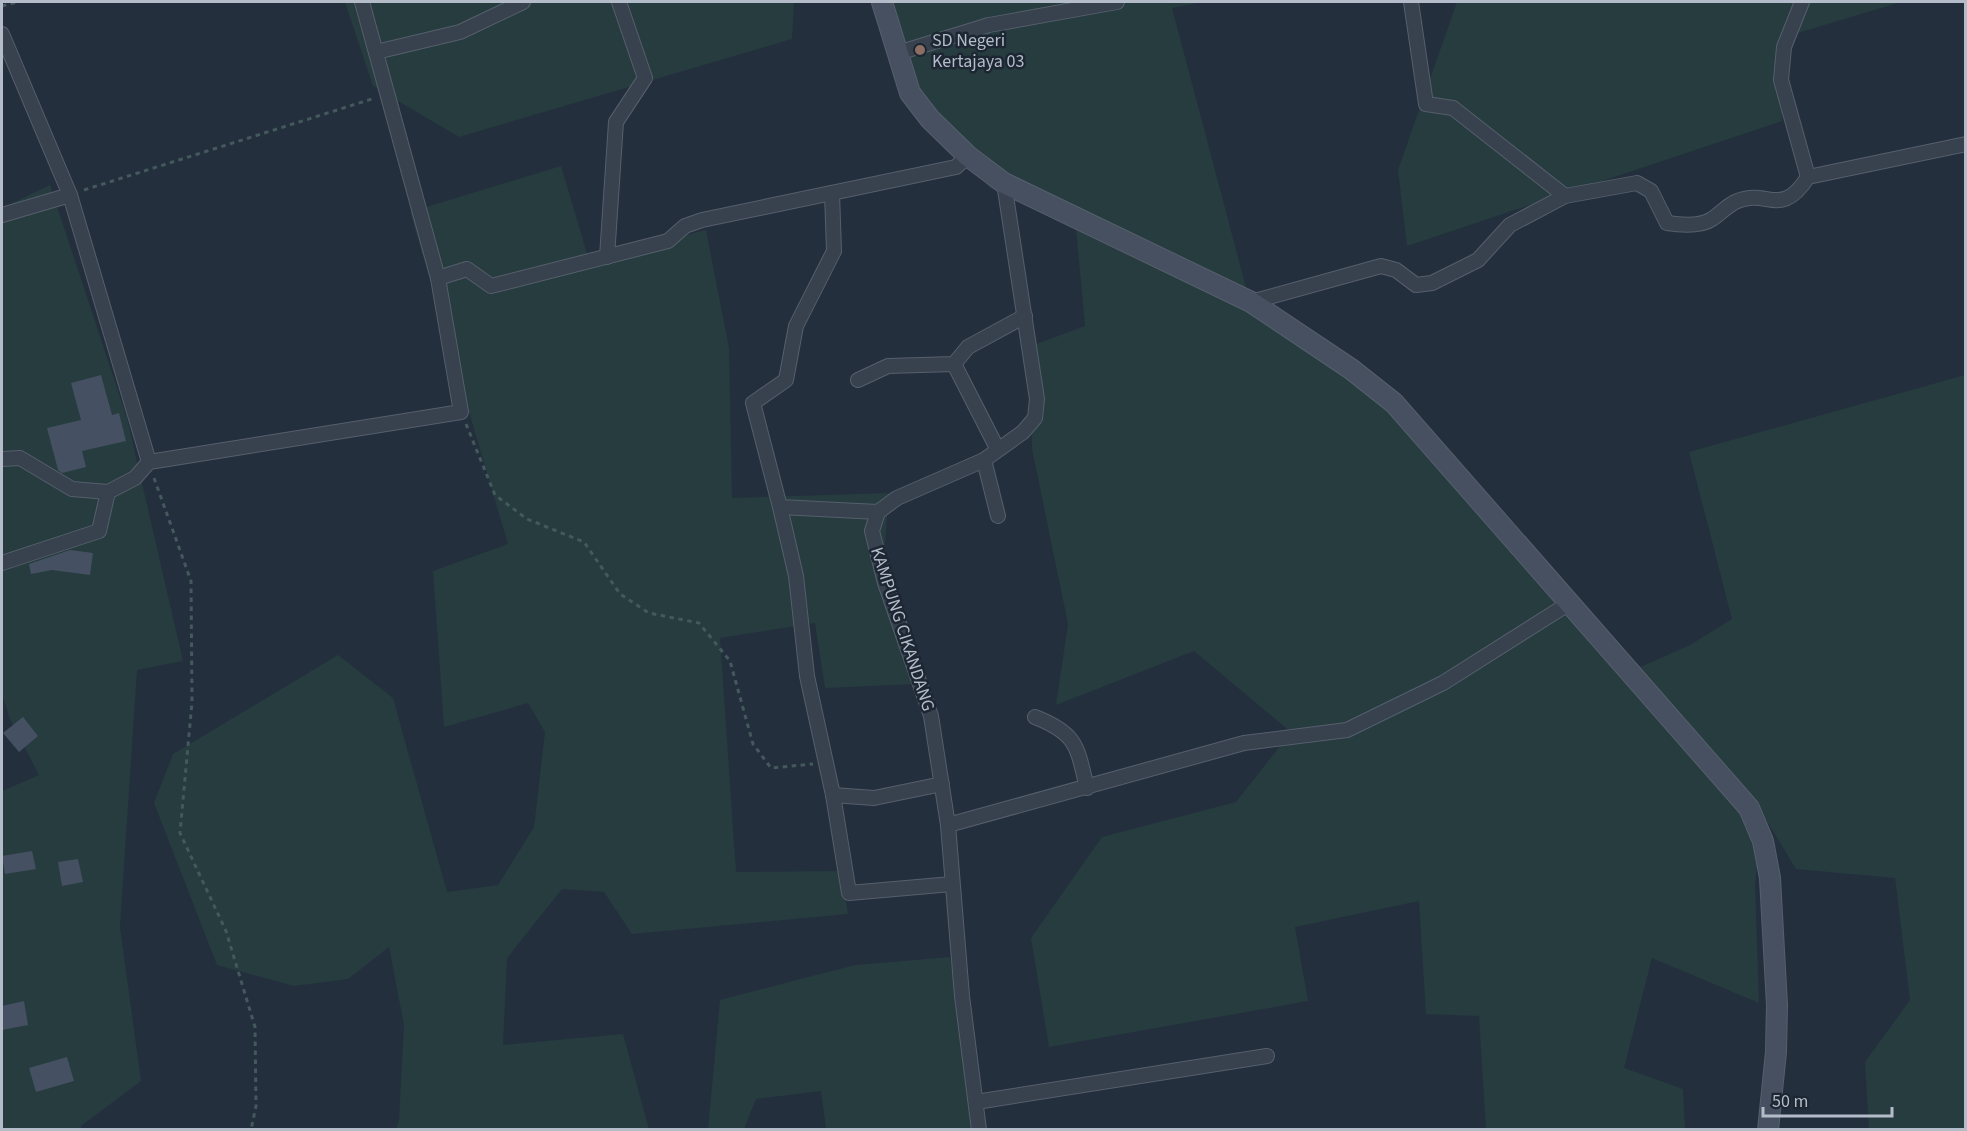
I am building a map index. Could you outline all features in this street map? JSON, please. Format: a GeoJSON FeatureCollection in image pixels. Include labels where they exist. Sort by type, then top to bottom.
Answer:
{"type":"FeatureCollection","features":[{"type":"Feature","properties":{"kind":"street"},"geometry":{"type":"LineString","coordinates":[[2,459],[20,458],[72,489],[108,492],[135,478],[149,462],[461,412],[438,278],[362,2]]}},
{"type":"Feature","properties":{"kind":"street"},"geometry":{"type":"LineString","coordinates":[[376,52],[460,32],[523,2]]}},
{"type":"Feature","properties":{"kind":"street"},"geometry":{"type":"LineString","coordinates":[[607,256],[616,122],[645,78],[619,2]]}},
{"type":"Feature","properties":{"kind":"street"},"geometry":{"type":"LineString","coordinates":[[882,2],[910,93],[930,119],[968,156],[1004,183],[1251,302],[1351,369],[1394,403],[1749,808],[1763,841],[1770,878],[1777,1005],[1776,1052],[1768,1130]]}},
{"type":"Feature","properties":{"kind":"street"},"geometry":{"type":"LineString","coordinates":[[898,52],[989,25],[1117,2]]}},
{"type":"Feature","properties":{"kind":"street"},"geometry":{"type":"LineString","coordinates":[[1411,2],[1426,104],[1453,108],[1565,196]]}},
{"type":"Feature","properties":{"kind":"street"},"geometry":{"type":"LineString","coordinates":[[1802,2],[1784,47],[1780,80],[1808,177]]}},
{"type":"Feature","properties":{"kind":"street"},"geometry":{"type":"LineString","coordinates":[[2,34],[70,195],[149,462]]}},
{"type":"Feature","properties":{"kind":"street"},"geometry":{"type":"LineString","coordinates":[[1251,302],[1381,266],[1396,270],[1416,285],[1432,283],[1478,260],[1510,225],[1565,196],[1636,183],[1651,191],[1667,223],[1683,226],[1709,221],[1734,202],[1746,199],[1782,201],[1797,194],[1808,177],[1965,144]]}},
{"type":"Feature","properties":{"kind":"street"},"geometry":{"type":"LineString","coordinates":[[438,278],[467,269],[491,286],[668,241],[685,226],[702,220],[956,167],[968,156]]}},
{"type":"Feature","properties":{"kind":"street"},"geometry":{"type":"LineString","coordinates":[[780,507],[878,512],[897,498],[984,460],[997,448],[1023,432],[1035,418],[1037,399],[1004,183]]}},
{"type":"Feature","properties":{"kind":"street"},"geometry":{"type":"LineString","coordinates":[[832,193],[834,251],[796,326],[786,380],[753,403],[796,576],[807,676],[833,795],[849,892],[952,884]]}},
{"type":"Feature","properties":{"kind":"street"},"geometry":{"type":"LineString","coordinates":[[2,215],[70,195]]}},
{"type":"Feature","properties":{"kind":"street"},"geometry":{"type":"LineString","coordinates":[[858,380],[888,366],[954,364],[968,347],[1025,316]]}},
{"type":"Feature","properties":{"kind":"street"},"geometry":{"type":"LineString","coordinates":[[954,364],[997,448]]}},
{"type":"Feature","properties":{"kind":"street"},"geometry":{"type":"LineString","coordinates":[[984,460],[998,516]]}},
{"type":"Feature","properties":{"kind":"street"},"geometry":{"type":"LineString","coordinates":[[2,563],[99,531],[108,492]]}},
{"type":"Feature","properties":{"kind":"street","name":"KAMPUNG CIKANDANG"},"geometry":{"type":"LineString","coordinates":[[878,512],[872,531],[885,583],[931,716],[948,825],[962,996],[979,1130]]}},
{"type":"Feature","properties":{"kind":"street"},"geometry":{"type":"LineString","coordinates":[[948,825],[1245,743],[1347,730],[1443,683],[1568,604]]}},
{"type":"Feature","properties":{"kind":"street"},"geometry":{"type":"LineString","coordinates":[[1035,717],[1059,727],[1077,747],[1087,788]]}},
{"type":"Feature","properties":{"kind":"street"},"geometry":{"type":"LineString","coordinates":[[833,795],[873,798],[942,784]]}},
{"type":"Feature","properties":{"kind":"street"},"geometry":{"type":"LineString","coordinates":[[976,1102],[1267,1056]]}},
{"type":"Feature","properties":{"kind":"path"},"geometry":{"type":"LineString","coordinates":[[2,6],[17,2]]}},
{"type":"Feature","properties":{"kind":"path"},"geometry":{"type":"LineString","coordinates":[[70,195],[388,94]]}},
{"type":"Feature","properties":{"kind":"path"},"geometry":{"type":"LineString","coordinates":[[461,412],[495,495],[526,519],[584,542],[620,594],[650,613],[699,622],[730,661],[753,744],[771,768],[826,763]]}},
{"type":"Feature","properties":{"kind":"path"},"geometry":{"type":"LineString","coordinates":[[149,462],[191,580],[192,702],[180,833],[226,931],[255,1027],[256,1106],[251,1130]]}},
{"type":"Feature","properties":{"kind":"green space"},"geometry":{"type":"Polygon","coordinates":[[[345,2],[794,2],[792,39],[459,137],[373,86],[345,2]]]}},
{"type":"Feature","properties":{"kind":"green space"},"geometry":{"type":"Polygon","coordinates":[[[879,2],[1202,2],[1172,8],[1252,310],[1401,409],[1629,672],[1690,645],[1732,619],[1689,452],[1965,375],[1965,1129],[1869,1129],[1865,1062],[1910,1000],[1895,878],[1796,869],[1763,815],[1755,884],[1759,1003],[1652,958],[1624,1068],[1683,1089],[1685,1129],[1486,1129],[1479,1016],[1426,1014],[1419,901],[1295,927],[1308,1001],[1049,1047],[1031,938],[1102,837],[1236,802],[1291,732],[1194,651],[1056,705],[1068,624],[1032,449],[1031,346],[1085,326],[1076,228],[990,188],[907,94],[879,2]]]}},
{"type":"Feature","properties":{"kind":"green space"},"geometry":{"type":"Polygon","coordinates":[[[1457,2],[1901,2],[1781,38],[1782,121],[1407,246],[1398,170],[1457,2]]]}},
{"type":"Feature","properties":{"kind":"green space"},"geometry":{"type":"Polygon","coordinates":[[[561,166],[589,260],[706,230],[729,348],[732,498],[889,493],[881,592],[917,684],[825,688],[815,623],[720,638],[736,872],[841,871],[848,914],[632,934],[604,892],[562,889],[507,958],[503,1045],[623,1034],[649,1129],[396,1129],[399,1120],[404,1025],[389,947],[348,979],[294,986],[217,965],[154,803],[173,754],[338,655],[393,698],[447,892],[498,885],[534,827],[545,732],[528,703],[444,727],[433,571],[508,544],[410,212],[561,166]]]}},
{"type":"Feature","properties":{"kind":"green space"},"geometry":{"type":"Polygon","coordinates":[[[50,185],[127,418],[183,661],[137,670],[120,927],[141,1081],[81,1126],[81,1129],[2,1129],[2,791],[39,775],[10,719],[2,694],[2,208],[50,185]]]}},
{"type":"Feature","properties":{"kind":"green space"},"geometry":{"type":"Polygon","coordinates":[[[950,957],[977,1129],[826,1129],[821,1091],[756,1099],[744,1129],[708,1130],[720,1000],[855,965],[950,957]]]}},
{"type":"Feature","properties":{"kind":"building"},"geometry":{"type":"Polygon","coordinates":[[[101,375],[112,415],[119,413],[126,441],[82,451],[86,467],[62,473],[58,470],[47,428],[81,420],[71,383],[101,375]]]}},
{"type":"Feature","properties":{"kind":"building"},"geometry":{"type":"Polygon","coordinates":[[[70,550],[93,553],[90,575],[52,570],[31,574],[29,564],[70,550]]]}},
{"type":"Feature","properties":{"kind":"building"},"geometry":{"type":"Polygon","coordinates":[[[23,717],[38,736],[19,752],[3,733],[23,717]]]}},
{"type":"Feature","properties":{"kind":"building"},"geometry":{"type":"Polygon","coordinates":[[[32,851],[36,869],[5,874],[2,856],[32,851]]]}},
{"type":"Feature","properties":{"kind":"building"},"geometry":{"type":"Polygon","coordinates":[[[78,859],[83,882],[62,886],[58,862],[78,859]]]}},
{"type":"Feature","properties":{"kind":"building"},"geometry":{"type":"Polygon","coordinates":[[[24,1001],[28,1025],[2,1030],[2,1006],[24,1001]]]}},
{"type":"Feature","properties":{"kind":"building"},"geometry":{"type":"Polygon","coordinates":[[[67,1057],[74,1081],[36,1092],[29,1068],[67,1057]]]}},
{"type":"Feature","properties":{"kind":"place","name":"SD Negeri Kertajaya 03"},"geometry":{"type":"Point","coordinates":[920,50]}}]}
